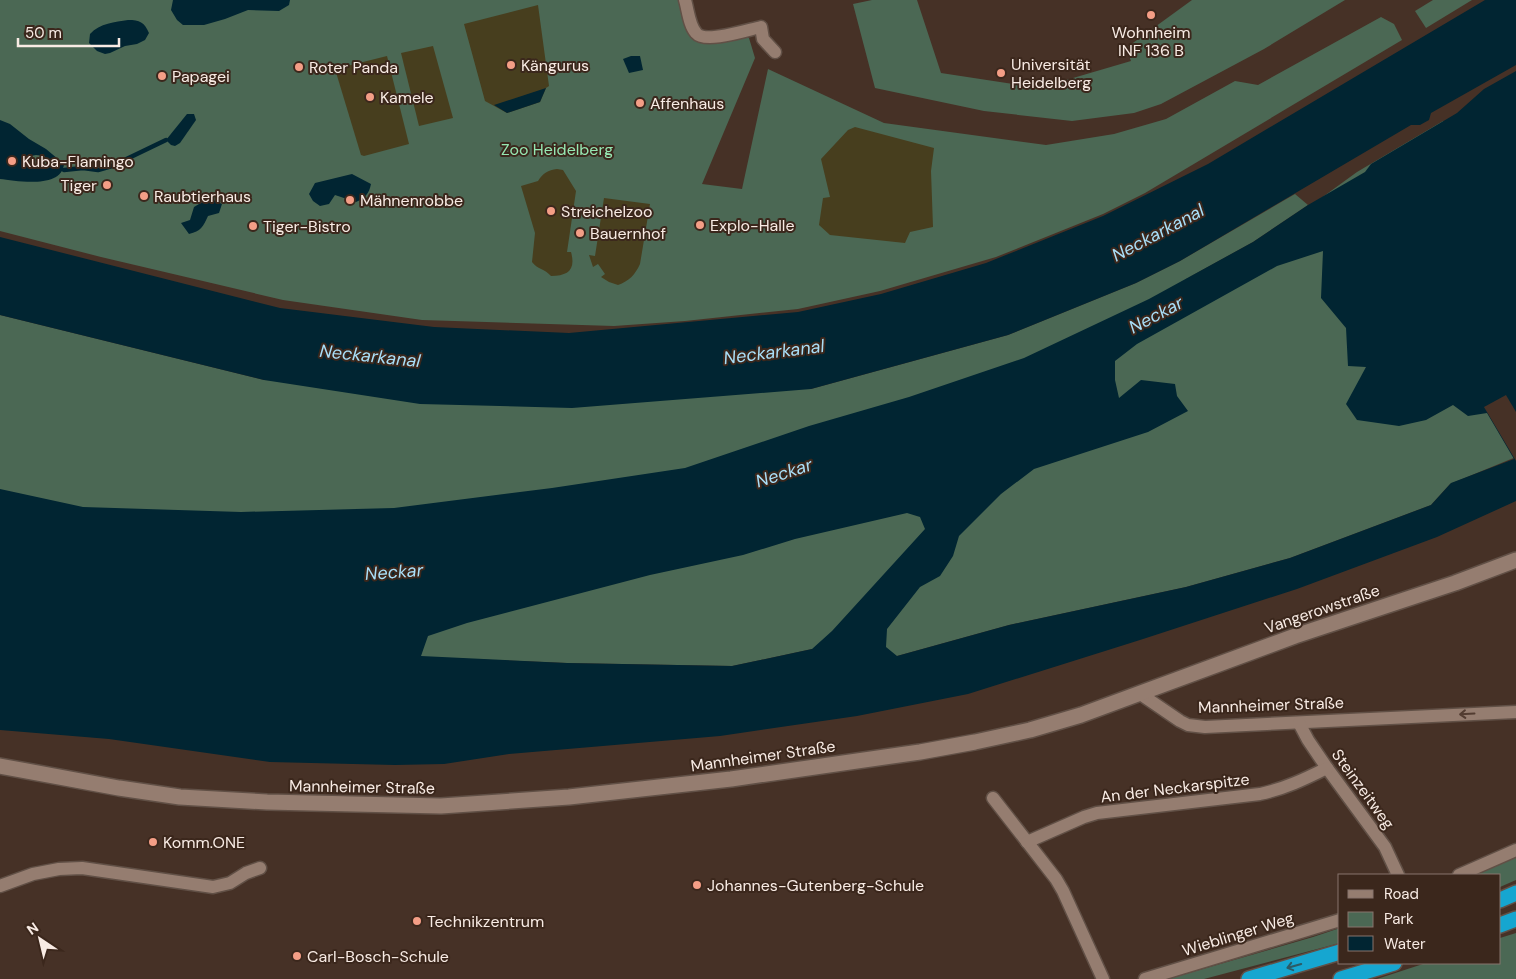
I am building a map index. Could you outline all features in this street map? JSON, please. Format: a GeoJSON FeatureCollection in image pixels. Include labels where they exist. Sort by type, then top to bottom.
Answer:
{"type":"FeatureCollection","features":[{"type":"Feature","properties":{"kind":"highway"},"geometry":{"type":"LineString","coordinates":[[1501,900],[1516,893]]}},
{"type":"Feature","properties":{"kind":"highway"},"geometry":{"type":"LineString","coordinates":[[1501,925],[1516,919]]}},
{"type":"Feature","properties":{"kind":"highway"},"geometry":{"type":"LineString","coordinates":[[1249,979],[1338,953]]}},
{"type":"Feature","properties":{"kind":"highway"},"geometry":{"type":"LineString","coordinates":[[1341,979],[1391,964]]}},
{"type":"Feature","properties":{"kind":"street"},"geometry":{"type":"LineString","coordinates":[[685,0],[694,32],[699,37],[711,38],[760,27],[763,39],[775,52]]}},
{"type":"Feature","properties":{"kind":"street","name":"Vangerowstraße"},"geometry":{"type":"LineString","coordinates":[[1139,694],[1295,636],[1455,583],[1516,560]]}},
{"type":"Feature","properties":{"kind":"street","name":"Mannheimer Straße"},"geometry":{"type":"LineString","coordinates":[[0,766],[180,797],[259,802],[441,806],[569,797],[731,779],[920,752],[1030,730],[1081,715],[1139,694],[1188,725],[1205,727],[1516,712]]}},
{"type":"Feature","properties":{"kind":"street","name":"Steinzeitweg"},"geometry":{"type":"LineString","coordinates":[[1299,723],[1327,768],[1385,846],[1398,874]]}},
{"type":"Feature","properties":{"kind":"street","name":"An der Neckarspitze"},"geometry":{"type":"LineString","coordinates":[[1027,842],[1097,813],[1276,791],[1327,768]]}},
{"type":"Feature","properties":{"kind":"street"},"geometry":{"type":"LineString","coordinates":[[993,798],[1063,891],[1103,979]]}},
{"type":"Feature","properties":{"kind":"street"},"geometry":{"type":"LineString","coordinates":[[1461,874],[1516,850]]}},
{"type":"Feature","properties":{"kind":"street"},"geometry":{"type":"LineString","coordinates":[[0,886],[33,874],[59,869],[82,868],[213,888],[230,883],[246,873],[260,868]]}},
{"type":"Feature","properties":{"kind":"street","name":"Wieblinger Weg"},"geometry":{"type":"LineString","coordinates":[[1145,979],[1338,921]]}},
{"type":"Feature","properties":{"kind":"green space","name":"Zoo Heidelberg"},"geometry":{"type":"Polygon","coordinates":[[[0,0],[682,0],[691,31],[711,38],[749,38],[755,58],[702,184],[742,189],[768,69],[884,123],[1046,145],[1114,134],[1166,119],[1235,81],[1258,85],[1381,17],[1394,24],[1402,40],[1145,193],[1103,214],[996,257],[880,291],[798,309],[685,321],[614,326],[422,320],[283,300],[0,231],[0,0]]]}},
{"type":"Feature","properties":{"kind":"green space"},"geometry":{"type":"Polygon","coordinates":[[[872,0],[917,0],[941,73],[1039,88],[1131,61],[1126,48],[1192,0],[1345,0],[1264,49],[1161,104],[1134,113],[1072,121],[984,111],[875,88],[853,4],[872,0]]]}},
{"type":"Feature","properties":{"kind":"green space"},"geometry":{"type":"Polygon","coordinates":[[[1433,0],[1472,0],[1426,28],[1415,11],[1433,0]]]}},
{"type":"Feature","properties":{"kind":"green space"},"geometry":{"type":"Polygon","coordinates":[[[1443,121],[1516,245],[1516,457],[1450,484],[1431,505],[1290,558],[1186,587],[1009,625],[897,656],[812,649],[732,666],[567,663],[420,657],[0,591],[0,315],[264,380],[811,389],[1008,335],[1136,283],[1180,261],[1295,194],[1308,205],[1253,242],[1186,279],[1265,239],[1357,172],[1443,121]]]}},
{"type":"Feature","properties":{"kind":"green space"},"geometry":{"type":"Polygon","coordinates":[[[1516,857],[1516,880],[1501,887],[1501,874],[1478,874],[1516,857]]]}},
{"type":"Feature","properties":{"kind":"green space"},"geometry":{"type":"Polygon","coordinates":[[[1338,929],[1338,944],[1204,979],[1168,979],[1338,929]]]}},
{"type":"Feature","properties":{"kind":"green space"},"geometry":{"type":"Polygon","coordinates":[[[1516,933],[1516,979],[1377,979],[1423,964],[1501,964],[1501,938],[1516,933]]]}},
{"type":"Feature","properties":{"kind":"sand","name":"Kängurus"},"geometry":{"type":"Polygon","coordinates":[[[538,5],[549,86],[546,88],[540,102],[507,113],[485,101],[464,24],[538,5]]]}},
{"type":"Feature","properties":{"kind":"sand"},"geometry":{"type":"Polygon","coordinates":[[[433,46],[453,118],[419,126],[401,53],[433,46]]]}},
{"type":"Feature","properties":{"kind":"sand","name":"Kamele"},"geometry":{"type":"Polygon","coordinates":[[[387,56],[409,144],[364,156],[361,155],[335,69],[387,56]]]}},
{"type":"Feature","properties":{"kind":"sand"},"geometry":{"type":"Polygon","coordinates":[[[855,127],[934,148],[931,171],[933,227],[910,232],[905,243],[830,235],[819,225],[823,198],[830,197],[821,159],[848,130],[855,127]]]}},
{"type":"Feature","properties":{"kind":"sand","name":"Streichelzoo"},"geometry":{"type":"Polygon","coordinates":[[[557,169],[563,170],[576,191],[567,252],[571,252],[572,263],[571,268],[566,273],[551,276],[532,262],[535,233],[521,186],[538,181],[546,172],[557,169]]]}},
{"type":"Feature","properties":{"kind":"sand"},"geometry":{"type":"Polygon","coordinates":[[[604,198],[650,204],[640,264],[631,277],[618,285],[601,277],[605,274],[598,264],[593,267],[589,255],[595,256],[604,198]]]}},
{"type":"Feature","properties":{"kind":"water"},"geometry":{"type":"Polygon","coordinates":[[[173,0],[290,0],[289,5],[279,11],[248,10],[204,25],[183,25],[177,20],[171,10],[173,0]]]}},
{"type":"Feature","properties":{"kind":"water","name":"Neckarkanal"},"geometry":{"type":"Polygon","coordinates":[[[1485,0],[1516,0],[1516,65],[1431,113],[1429,120],[1420,125],[1411,125],[1180,261],[1136,283],[1008,335],[811,389],[572,408],[420,404],[264,380],[0,315],[0,237],[280,308],[434,327],[569,333],[798,312],[881,294],[986,263],[1103,216],[1208,164],[1485,0]]]}},
{"type":"Feature","properties":{"kind":"water"},"geometry":{"type":"Polygon","coordinates":[[[128,20],[139,21],[145,26],[149,33],[145,40],[105,54],[97,51],[89,43],[90,34],[98,27],[128,20]]]}},
{"type":"Feature","properties":{"kind":"water"},"geometry":{"type":"Polygon","coordinates":[[[631,56],[640,56],[643,70],[629,73],[623,59],[631,56]]]}},
{"type":"Feature","properties":{"kind":"water","name":"Neckar"},"geometry":{"type":"Polygon","coordinates":[[[1516,71],[1516,501],[1437,537],[1297,589],[968,694],[857,716],[720,736],[509,754],[444,764],[395,765],[270,762],[109,739],[0,730],[0,489],[83,507],[241,512],[394,508],[552,488],[685,468],[809,426],[909,397],[1024,358],[1149,299],[1253,242],[1308,205],[1365,172],[1371,164],[1457,113],[1484,89],[1516,71]],[[1323,251],[1277,266],[1137,344],[1115,361],[1115,380],[1119,398],[1141,380],[1175,384],[1177,396],[1188,411],[1148,432],[1034,469],[1001,494],[959,536],[953,556],[940,576],[920,587],[887,629],[886,647],[897,656],[1009,625],[1186,587],[1290,558],[1431,505],[1451,483],[1514,459],[1487,413],[1468,416],[1453,405],[1426,420],[1399,426],[1357,420],[1346,404],[1366,367],[1348,366],[1346,328],[1321,298],[1323,251]],[[907,513],[795,539],[743,555],[650,575],[467,623],[428,636],[421,656],[567,663],[732,666],[812,649],[832,631],[925,529],[920,517],[907,513]]]}},
{"type":"Feature","properties":{"kind":"water"},"geometry":{"type":"Polygon","coordinates":[[[546,88],[540,102],[507,113],[494,105],[546,88]]]}},
{"type":"Feature","properties":{"kind":"water"},"geometry":{"type":"Polygon","coordinates":[[[187,114],[194,114],[196,120],[180,143],[175,146],[171,145],[166,140],[187,114]]]}},
{"type":"Feature","properties":{"kind":"water"},"geometry":{"type":"Polygon","coordinates":[[[0,120],[10,124],[64,164],[61,172],[56,177],[47,180],[27,182],[0,179],[0,120]],[[31,156],[29,161],[34,166],[47,165],[52,162],[44,156],[31,156]]]}},
{"type":"Feature","properties":{"kind":"water"},"geometry":{"type":"Polygon","coordinates":[[[352,174],[371,184],[368,193],[362,199],[356,202],[335,195],[329,204],[320,206],[313,201],[309,194],[315,183],[352,174]]]}},
{"type":"Feature","properties":{"kind":"water"},"geometry":{"type":"Polygon","coordinates":[[[209,198],[222,204],[219,213],[208,216],[201,228],[189,234],[181,223],[190,220],[194,207],[209,198]]]}},
{"type":"Feature","properties":{"kind":"pier"},"geometry":{"type":"Polygon","coordinates":[[[1506,395],[1516,412],[1516,461],[1484,407],[1506,395]]]}},
{"type":"Feature","properties":{"kind":"waterway"},"geometry":{"type":"LineString","coordinates":[[64,170],[83,168],[98,170],[112,166],[166,140]]}},
{"type":"Feature","properties":{"kind":"place","name":"Wohnheim INF 136 B"},"geometry":{"type":"Point","coordinates":[1151,15]}},
{"type":"Feature","properties":{"kind":"place","name":"Kängurus"},"geometry":{"type":"Point","coordinates":[511,65]}},
{"type":"Feature","properties":{"kind":"place","name":"Roter Panda"},"geometry":{"type":"Point","coordinates":[299,67]}},
{"type":"Feature","properties":{"kind":"place","name":"Universität Heidelberg"},"geometry":{"type":"Point","coordinates":[1001,73]}},
{"type":"Feature","properties":{"kind":"place","name":"Papagei"},"geometry":{"type":"Point","coordinates":[162,76]}},
{"type":"Feature","properties":{"kind":"place","name":"Kamele"},"geometry":{"type":"Point","coordinates":[370,97]}},
{"type":"Feature","properties":{"kind":"place","name":"Affenhaus"},"geometry":{"type":"Point","coordinates":[640,103]}},
{"type":"Feature","properties":{"kind":"place","name":"Kuba-Flamingo"},"geometry":{"type":"Point","coordinates":[12,161]}},
{"type":"Feature","properties":{"kind":"place","name":"Tiger"},"geometry":{"type":"Point","coordinates":[107,185]}},
{"type":"Feature","properties":{"kind":"place","name":"Raubtierhaus"},"geometry":{"type":"Point","coordinates":[144,196]}},
{"type":"Feature","properties":{"kind":"place","name":"Mähnenrobbe"},"geometry":{"type":"Point","coordinates":[350,200]}},
{"type":"Feature","properties":{"kind":"place","name":"Streichelzoo"},"geometry":{"type":"Point","coordinates":[551,211]}},
{"type":"Feature","properties":{"kind":"place","name":"Explo-Halle"},"geometry":{"type":"Point","coordinates":[700,225]}},
{"type":"Feature","properties":{"kind":"place","name":"Tiger-Bistro"},"geometry":{"type":"Point","coordinates":[253,226]}},
{"type":"Feature","properties":{"kind":"place","name":"Bauernhof"},"geometry":{"type":"Point","coordinates":[580,233]}},
{"type":"Feature","properties":{"kind":"place","name":"Komm.ONE"},"geometry":{"type":"Point","coordinates":[153,842]}},
{"type":"Feature","properties":{"kind":"place","name":"Johannes-Gutenberg-Schule"},"geometry":{"type":"Point","coordinates":[697,885]}},
{"type":"Feature","properties":{"kind":"place","name":"Technikzentrum"},"geometry":{"type":"Point","coordinates":[417,921]}},
{"type":"Feature","properties":{"kind":"place","name":"Carl-Bosch-Schule"},"geometry":{"type":"Point","coordinates":[297,956]}}]}
